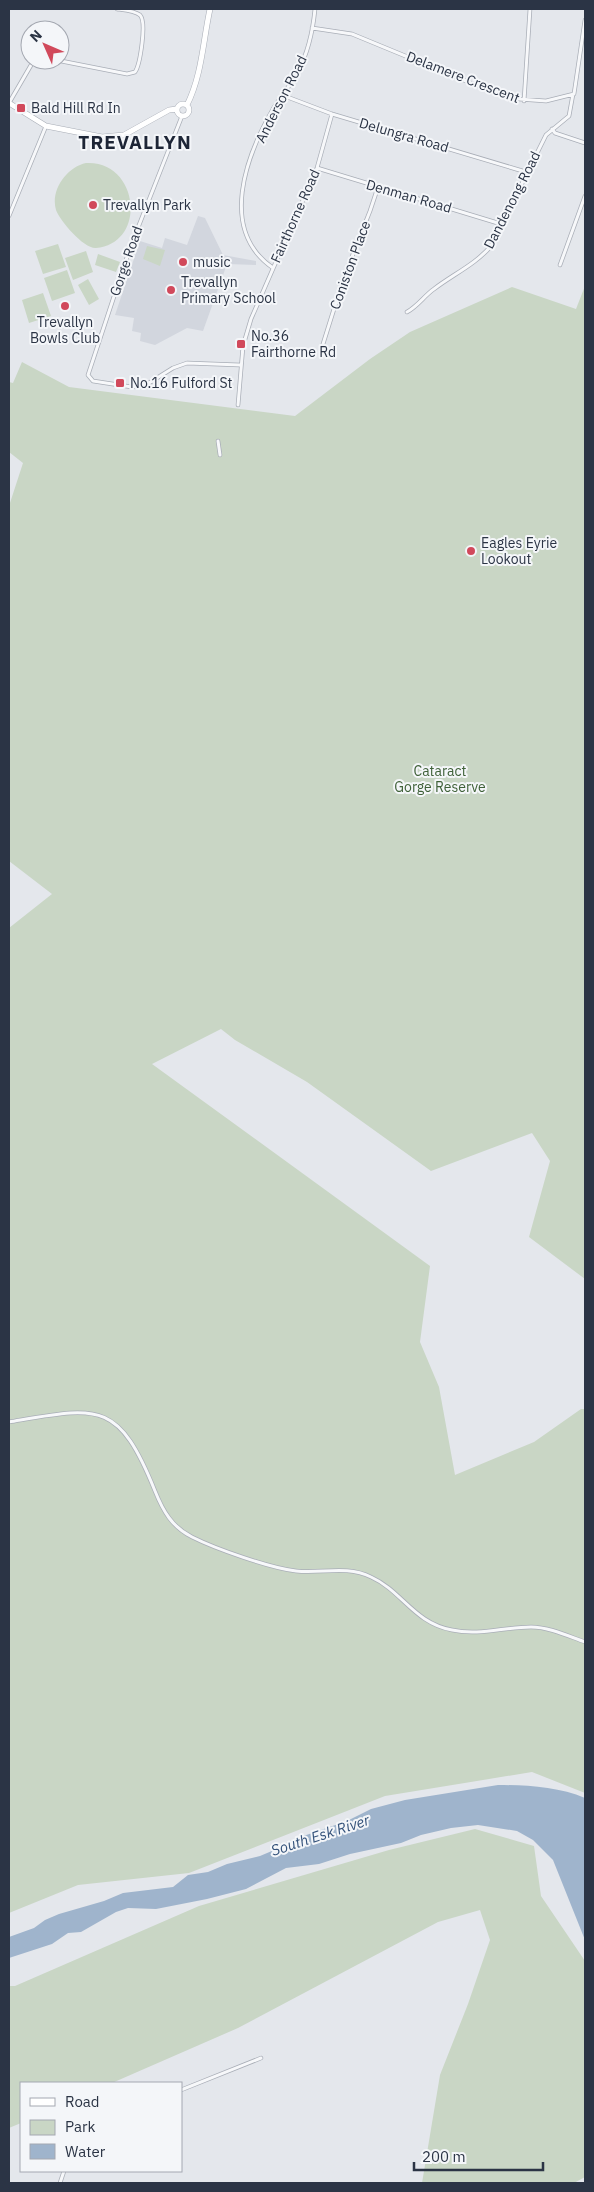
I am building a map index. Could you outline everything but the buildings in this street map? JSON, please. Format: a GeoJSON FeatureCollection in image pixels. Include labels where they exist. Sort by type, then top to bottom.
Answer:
{"type":"FeatureCollection","features":[{"type":"Feature","properties":{"kind":"street"},"geometry":{"type":"LineString","coordinates":[[70,63],[127,74],[135,72],[138,66],[143,30],[142,19],[137,14],[117,9]]}},
{"type":"Feature","properties":{"kind":"street"},"geometry":{"type":"LineString","coordinates":[[177,109],[177,113],[182,116],[189,112],[187,105],[198,76],[210,9]]}},
{"type":"Feature","properties":{"kind":"street","name":"Anderson Road"},"geometry":{"type":"LineString","coordinates":[[273,268],[261,258],[242,226],[240,206],[246,175],[259,138],[267,120],[299,71],[312,28],[315,9]]}},
{"type":"Feature","properties":{"kind":"street"},"geometry":{"type":"LineString","coordinates":[[524,101],[530,9]]}},
{"type":"Feature","properties":{"kind":"street"},"geometry":{"type":"LineString","coordinates":[[574,94],[585,20]]}},
{"type":"Feature","properties":{"kind":"street","name":"Delamere Crescent"},"geometry":{"type":"LineString","coordinates":[[312,28],[352,34],[484,88],[524,101],[546,101],[574,94]]}},
{"type":"Feature","properties":{"kind":"street"},"geometry":{"type":"LineString","coordinates":[[28,70],[9,103],[46,126],[108,138],[124,135],[169,110],[177,109]]}},
{"type":"Feature","properties":{"kind":"street","name":"Dandenong Road"},"geometry":{"type":"LineString","coordinates":[[407,312],[430,292],[486,252],[546,135],[569,116],[574,94]]}},
{"type":"Feature","properties":{"kind":"street","name":"Delungra Road"},"geometry":{"type":"LineString","coordinates":[[282,95],[332,114],[526,172]]}},
{"type":"Feature","properties":{"kind":"street"},"geometry":{"type":"LineString","coordinates":[[177,109],[180,104],[187,105]]}},
{"type":"Feature","properties":{"kind":"street","name":"Fairthorne Road"},"geometry":{"type":"LineString","coordinates":[[238,405],[240,365],[243,346],[251,319],[317,168],[332,114]]}},
{"type":"Feature","properties":{"kind":"street","name":"Gorge Road"},"geometry":{"type":"LineString","coordinates":[[182,116],[130,248],[88,371],[91,380],[132,387],[148,383],[173,368],[187,363],[240,365]]}},
{"type":"Feature","properties":{"kind":"street"},"geometry":{"type":"LineString","coordinates":[[9,216],[46,126]]}},
{"type":"Feature","properties":{"kind":"street"},"geometry":{"type":"LineString","coordinates":[[552,129],[555,133],[585,143]]}},
{"type":"Feature","properties":{"kind":"street","name":"Denman Road"},"geometry":{"type":"LineString","coordinates":[[317,168],[501,224]]}},
{"type":"Feature","properties":{"kind":"street","name":"Coniston Place"},"geometry":{"type":"LineString","coordinates":[[323,344],[344,277],[378,186]]}},
{"type":"Feature","properties":{"kind":"street"},"geometry":{"type":"LineString","coordinates":[[560,265],[585,196]]}},
{"type":"Feature","properties":{"kind":"street"},"geometry":{"type":"LineString","coordinates":[[218,441],[220,455]]}},
{"type":"Feature","properties":{"kind":"street"},"geometry":{"type":"LineString","coordinates":[[9,1422],[73,1412],[90,1412],[107,1418],[123,1431],[135,1447],[167,1517],[178,1529],[198,1540],[288,1570],[342,1570],[366,1574],[386,1586],[420,1617],[441,1628],[460,1632],[480,1633],[539,1628],[585,1642]]}},
{"type":"Feature","properties":{"kind":"street"},"geometry":{"type":"LineString","coordinates":[[182,2090],[261,2058]]}},
{"type":"Feature","properties":{"kind":"shaded area","name":"Trevallyn Primary School"},"geometry":{"type":"Polygon","coordinates":[[[198,216],[205,218],[223,255],[256,261],[256,265],[227,264],[203,331],[187,328],[155,345],[140,341],[141,333],[132,331],[134,318],[115,315],[140,241],[162,248],[165,238],[187,245],[198,216]]]}},
{"type":"Feature","properties":{"kind":"green space","name":"Trevallyn Park"},"geometry":{"type":"Polygon","coordinates":[[[86,163],[104,166],[117,174],[126,187],[130,202],[130,218],[124,232],[113,243],[96,248],[85,244],[73,234],[58,215],[55,202],[55,195],[62,180],[72,169],[86,163]]]}},
{"type":"Feature","properties":{"kind":"green space"},"geometry":{"type":"Polygon","coordinates":[[[58,244],[66,267],[43,274],[35,251],[58,244]]]}},
{"type":"Feature","properties":{"kind":"green space"},"geometry":{"type":"Polygon","coordinates":[[[147,246],[165,250],[160,266],[143,259],[147,246]]]}},
{"type":"Feature","properties":{"kind":"green space"},"geometry":{"type":"Polygon","coordinates":[[[86,251],[93,272],[73,280],[65,258],[86,251]]]}},
{"type":"Feature","properties":{"kind":"green space"},"geometry":{"type":"Polygon","coordinates":[[[98,254],[120,262],[116,272],[95,265],[98,254]]]}},
{"type":"Feature","properties":{"kind":"green space"},"geometry":{"type":"Polygon","coordinates":[[[67,270],[75,293],[52,301],[44,278],[67,270]]]}},
{"type":"Feature","properties":{"kind":"green space"},"geometry":{"type":"Polygon","coordinates":[[[88,279],[99,299],[89,305],[78,285],[88,279]]]}},
{"type":"Feature","properties":{"kind":"green space","name":"Cataract Gorge Reserve"},"geometry":{"type":"Polygon","coordinates":[[[585,286],[585,1279],[529,1237],[550,1161],[532,1133],[431,1171],[307,1082],[235,1040],[221,1029],[152,1064],[430,1266],[420,1342],[439,1387],[455,1475],[534,1442],[581,1409],[585,1409],[585,1793],[532,1772],[385,1796],[189,1873],[78,1885],[9,1913],[9,928],[52,894],[9,861],[9,506],[23,463],[9,452],[9,382],[13,383],[22,362],[69,387],[295,416],[370,359],[410,332],[512,287],[576,309],[585,286]]]}},
{"type":"Feature","properties":{"kind":"green space"},"geometry":{"type":"Polygon","coordinates":[[[43,293],[51,316],[29,323],[22,300],[43,293]]]}},
{"type":"Feature","properties":{"kind":"green space"},"geometry":{"type":"Polygon","coordinates":[[[475,1829],[534,1846],[541,1896],[585,1961],[585,2177],[574,2183],[422,2183],[440,2075],[468,2004],[490,1940],[480,1910],[438,1922],[238,2028],[114,2082],[20,2082],[20,2123],[9,2128],[9,1986],[15,1986],[199,1906],[389,1850],[475,1829]]]}},
{"type":"Feature","properties":{"kind":"water","name":"South Esk River"},"geometry":{"type":"Polygon","coordinates":[[[498,1785],[543,1787],[565,1791],[585,1798],[585,1940],[553,1860],[533,1840],[517,1831],[478,1825],[451,1828],[421,1835],[401,1843],[350,1854],[319,1864],[286,1868],[246,1889],[207,1899],[156,1909],[128,1908],[116,1912],[81,1932],[68,1933],[52,1944],[9,1958],[9,1937],[34,1928],[45,1920],[59,1914],[104,1901],[123,1893],[173,1887],[188,1875],[208,1872],[227,1864],[260,1856],[279,1848],[289,1841],[347,1821],[371,1809],[405,1800],[498,1785]]]}},
{"type":"Feature","properties":{"kind":"place","name":"Bald Hill Rd In"},"geometry":{"type":"Point","coordinates":[21,108]}},
{"type":"Feature","properties":{"kind":"place","name":"Trevallyn Park"},"geometry":{"type":"Point","coordinates":[93,205]}},
{"type":"Feature","properties":{"kind":"place","name":"music"},"geometry":{"type":"Point","coordinates":[183,262]}},
{"type":"Feature","properties":{"kind":"place","name":"Trevallyn Primary School"},"geometry":{"type":"Point","coordinates":[171,290]}},
{"type":"Feature","properties":{"kind":"place","name":"Trevallyn Bowls Club"},"geometry":{"type":"Point","coordinates":[65,306]}},
{"type":"Feature","properties":{"kind":"place","name":"No.36 Fairthorne Rd"},"geometry":{"type":"Point","coordinates":[241,344]}},
{"type":"Feature","properties":{"kind":"place","name":"No.16 Fulford St"},"geometry":{"type":"Point","coordinates":[120,383]}},
{"type":"Feature","properties":{"kind":"place","name":"Eagles Eyrie Lookout"},"geometry":{"type":"Point","coordinates":[471,551]}},
{"type":"Feature","properties":{"kind":"district","name":"TREVALLYN"},"geometry":{"type":"Point","coordinates":[135,142]}}]}
